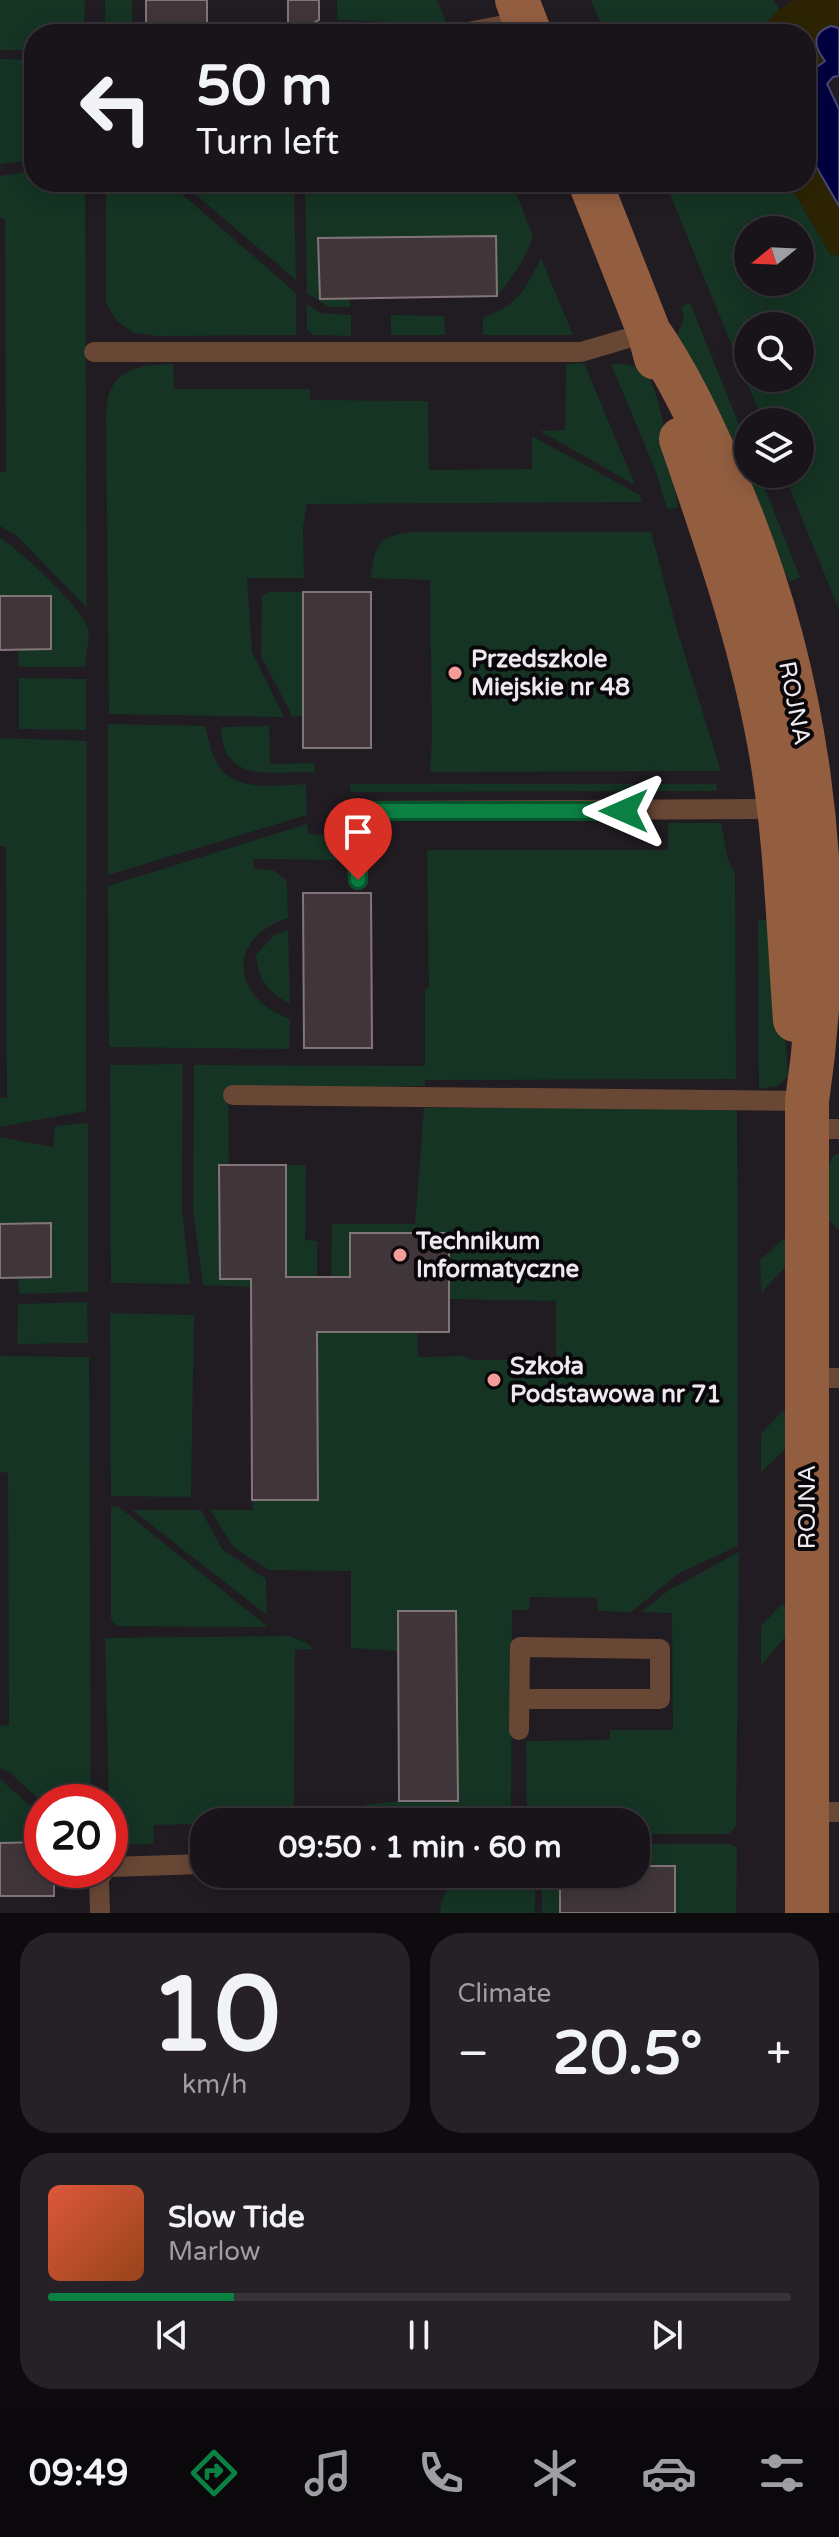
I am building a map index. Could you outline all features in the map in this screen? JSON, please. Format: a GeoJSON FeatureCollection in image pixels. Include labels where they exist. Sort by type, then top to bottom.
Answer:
{"type":"FeatureCollection","features":[{"type":"Feature","properties":{"kind":"street","name":"ROJNA"},"geometry":{"type":"LineString","coordinates":[[594,192],[649,332],[665,391],[745,634],[766,723],[780,809],[798,1057],[818,1120]]}},
{"type":"Feature","properties":{"kind":"street","name":"ROJNA"},"geometry":{"type":"LineString","coordinates":[[649,332],[682,385],[741,511],[762,569],[794,687],[817,822],[823,908],[816,1048],[823,1378],[823,1812],[807,1913]]}},
{"type":"Feature","properties":{"kind":"lane"},"geometry":{"type":"LineString","coordinates":[[503,24],[524,18]]}},
{"type":"Feature","properties":{"kind":"lane"},"geometry":{"type":"LineString","coordinates":[[94,352],[581,352],[649,332]]}},
{"type":"Feature","properties":{"kind":"lane"},"geometry":{"type":"LineString","coordinates":[[358,880],[356,811],[780,809]]}},
{"type":"Feature","properties":{"kind":"lane"},"geometry":{"type":"LineString","coordinates":[[233,1095],[818,1120]]}},
{"type":"Feature","properties":{"kind":"lane"},"geometry":{"type":"LineString","coordinates":[[519,1699],[660,1699],[660,1649],[520,1647],[519,1699],[519,1730]]}},
{"type":"Feature","properties":{"kind":"lane"},"geometry":{"type":"LineString","coordinates":[[128,1866],[190,1864]]}},
{"type":"Feature","properties":{"kind":"lane"},"geometry":{"type":"LineString","coordinates":[[99,1888],[100,1913]]}},
{"type":"Feature","properties":{"kind":"green space"},"geometry":{"type":"Polygon","coordinates":[[[0,0],[85,0],[84,24],[24,24],[24,50],[0,50],[0,0]]]}},
{"type":"Feature","properties":{"kind":"green space"},"geometry":{"type":"Polygon","coordinates":[[[105,0],[132,0],[132,24],[105,24],[105,0]]]}},
{"type":"Feature","properties":{"kind":"green space"},"geometry":{"type":"Polygon","coordinates":[[[337,0],[437,0],[447,24],[337,20],[337,0]]]}},
{"type":"Feature","properties":{"kind":"green space"},"geometry":{"type":"Polygon","coordinates":[[[591,0],[774,0],[779,10],[766,24],[601,24],[591,0]]]}},
{"type":"Feature","properties":{"kind":"green space"},"geometry":{"type":"Polygon","coordinates":[[[0,59],[24,60],[24,161],[0,164],[0,59]]]}},
{"type":"Feature","properties":{"kind":"green space"},"geometry":{"type":"Polygon","coordinates":[[[24,172],[24,192],[85,192],[87,608],[17,536],[0,526],[0,472],[6,471],[5,219],[0,218],[0,176],[24,172]]]}},
{"type":"Feature","properties":{"kind":"green space"},"geometry":{"type":"Polygon","coordinates":[[[106,192],[180,192],[296,293],[296,335],[157,336],[134,333],[117,321],[106,303],[106,192]]]}},
{"type":"Feature","properties":{"kind":"green space"},"geometry":{"type":"Polygon","coordinates":[[[193,192],[294,192],[296,280],[193,192]]]}},
{"type":"Feature","properties":{"kind":"green space"},"geometry":{"type":"Polygon","coordinates":[[[305,192],[516,192],[533,237],[518,268],[497,296],[496,236],[319,238],[320,299],[350,298],[350,307],[329,307],[307,293],[305,192]]]}},
{"type":"Feature","properties":{"kind":"green space"},"geometry":{"type":"Polygon","coordinates":[[[669,192],[794,192],[808,216],[734,216],[734,296],[814,296],[814,227],[830,254],[839,256],[839,610],[790,488],[814,488],[814,408],[757,408],[751,392],[814,392],[814,312],[734,312],[734,351],[669,192]]]}},
{"type":"Feature","properties":{"kind":"green space"},"geometry":{"type":"Polygon","coordinates":[[[541,258],[573,335],[483,335],[483,317],[505,307],[520,295],[541,258]]]}},
{"type":"Feature","properties":{"kind":"green space"},"geometry":{"type":"Polygon","coordinates":[[[690,303],[734,412],[734,466],[674,342],[684,318],[681,307],[690,303]]]}},
{"type":"Feature","properties":{"kind":"green space"},"geometry":{"type":"Polygon","coordinates":[[[307,304],[320,313],[351,315],[351,336],[313,335],[307,329],[307,304]]]}},
{"type":"Feature","properties":{"kind":"green space"},"geometry":{"type":"Polygon","coordinates":[[[391,315],[444,316],[445,335],[391,335],[391,315]]]}},
{"type":"Feature","properties":{"kind":"green space"},"geometry":{"type":"Polygon","coordinates":[[[584,363],[635,485],[540,431],[565,430],[566,364],[584,363]]]}},
{"type":"Feature","properties":{"kind":"green space"},"geometry":{"type":"Polygon","coordinates":[[[173,364],[174,389],[310,389],[310,400],[428,401],[429,470],[532,469],[532,436],[640,495],[642,502],[307,504],[303,527],[304,578],[247,578],[252,652],[284,717],[109,714],[108,398],[116,381],[130,371],[173,364]]]}},
{"type":"Feature","properties":{"kind":"green space"},"geometry":{"type":"Polygon","coordinates":[[[611,364],[643,371],[654,389],[663,421],[678,507],[667,509],[656,472],[611,364]]]}},
{"type":"Feature","properties":{"kind":"green space"},"geometry":{"type":"Polygon","coordinates":[[[745,488],[765,488],[800,577],[790,582],[745,488]]]}},
{"type":"Feature","properties":{"kind":"green space"},"geometry":{"type":"Polygon","coordinates":[[[410,532],[651,532],[677,630],[721,771],[430,772],[430,580],[370,578],[376,551],[383,540],[410,532]]]}},
{"type":"Feature","properties":{"kind":"green space"},"geometry":{"type":"Polygon","coordinates":[[[0,538],[49,580],[83,619],[88,629],[85,667],[19,667],[18,650],[51,649],[51,596],[0,596],[0,538]]]}},
{"type":"Feature","properties":{"kind":"green space"},"geometry":{"type":"Polygon","coordinates":[[[268,592],[303,592],[304,716],[292,716],[261,656],[262,596],[268,592]]]}},
{"type":"Feature","properties":{"kind":"green space"},"geometry":{"type":"Polygon","coordinates":[[[19,678],[86,679],[86,730],[19,729],[19,678]]]}},
{"type":"Feature","properties":{"kind":"green space"},"geometry":{"type":"Polygon","coordinates":[[[108,724],[205,726],[214,758],[231,777],[254,785],[306,784],[307,815],[108,875],[108,724]]]}},
{"type":"Feature","properties":{"kind":"green space"},"geometry":{"type":"Polygon","coordinates":[[[269,726],[270,764],[314,763],[315,772],[252,771],[230,758],[224,746],[221,727],[269,726]]]}},
{"type":"Feature","properties":{"kind":"green space"},"geometry":{"type":"Polygon","coordinates":[[[0,738],[87,741],[86,1111],[0,1127],[0,1098],[7,1098],[6,847],[0,846],[0,738]]]}},
{"type":"Feature","properties":{"kind":"green space"},"geometry":{"type":"Polygon","coordinates":[[[350,784],[716,784],[717,791],[351,792],[350,784]]]}},
{"type":"Feature","properties":{"kind":"green space"},"geometry":{"type":"Polygon","coordinates":[[[668,823],[721,823],[728,860],[735,873],[736,1079],[425,1080],[425,1086],[228,1089],[229,1165],[219,1166],[220,1278],[251,1279],[251,1287],[203,1285],[193,1209],[194,1065],[425,1066],[425,989],[429,988],[427,850],[668,850],[668,823]]]}},
{"type":"Feature","properties":{"kind":"green space"},"geometry":{"type":"Polygon","coordinates":[[[307,824],[308,834],[333,835],[342,853],[340,860],[253,859],[254,869],[273,870],[287,881],[288,918],[267,928],[253,940],[245,954],[247,984],[271,1010],[290,1019],[289,1049],[109,1047],[108,886],[307,824]]]}},
{"type":"Feature","properties":{"kind":"green space"},"geometry":{"type":"Polygon","coordinates":[[[778,919],[788,1076],[778,1086],[759,1089],[758,920],[778,919]]]}},
{"type":"Feature","properties":{"kind":"green space"},"geometry":{"type":"Polygon","coordinates":[[[288,930],[290,1004],[275,995],[266,984],[259,972],[256,955],[274,935],[288,930]]]}},
{"type":"Feature","properties":{"kind":"green space"},"geometry":{"type":"Polygon","coordinates":[[[183,1064],[182,1209],[190,1284],[111,1283],[110,1065],[183,1064]]]}},
{"type":"Feature","properties":{"kind":"green space","name":"Szkoła Podstawowa nr 71"},"geometry":{"type":"Polygon","coordinates":[[[737,1106],[738,1546],[679,1573],[631,1612],[598,1611],[597,1598],[530,1597],[529,1610],[512,1610],[511,1808],[364,1808],[363,1805],[399,1801],[458,1800],[456,1611],[398,1611],[398,1651],[351,1648],[351,1571],[269,1570],[234,1548],[210,1510],[253,1510],[252,1500],[318,1500],[317,1311],[351,1332],[417,1332],[418,1357],[556,1359],[556,1301],[449,1299],[448,1233],[350,1277],[331,1277],[332,1224],[415,1224],[424,1108],[737,1106]]]}},
{"type":"Feature","properties":{"kind":"green space"},"geometry":{"type":"Polygon","coordinates":[[[88,1123],[88,1292],[19,1294],[18,1277],[51,1277],[51,1224],[0,1223],[0,1137],[53,1147],[55,1126],[88,1123]]]}},
{"type":"Feature","properties":{"kind":"green space"},"geometry":{"type":"Polygon","coordinates":[[[839,1153],[839,1230],[829,1220],[829,1165],[833,1156],[839,1153]]]}},
{"type":"Feature","properties":{"kind":"green space"},"geometry":{"type":"Polygon","coordinates":[[[286,1165],[306,1165],[305,1240],[317,1241],[317,1277],[286,1277],[286,1165]]]}},
{"type":"Feature","properties":{"kind":"green space"},"geometry":{"type":"Polygon","coordinates":[[[784,1238],[788,1239],[788,1264],[761,1293],[760,1260],[784,1238]]]}},
{"type":"Feature","properties":{"kind":"green space"},"geometry":{"type":"Polygon","coordinates":[[[87,1302],[88,1343],[17,1344],[18,1304],[87,1302]]]}},
{"type":"Feature","properties":{"kind":"green space"},"geometry":{"type":"Polygon","coordinates":[[[110,1313],[194,1315],[191,1497],[111,1496],[110,1313]]]}},
{"type":"Feature","properties":{"kind":"green space"},"geometry":{"type":"Polygon","coordinates":[[[0,1356],[89,1357],[91,1784],[24,1786],[0,1768],[0,1726],[9,1725],[8,1473],[0,1472],[0,1356]]]}},
{"type":"Feature","properties":{"kind":"green space"},"geometry":{"type":"Polygon","coordinates":[[[782,1411],[788,1414],[788,1447],[761,1472],[761,1434],[782,1411]]]}},
{"type":"Feature","properties":{"kind":"green space"},"geometry":{"type":"Polygon","coordinates":[[[111,1506],[119,1507],[268,1627],[117,1626],[111,1620],[111,1506]]]}},
{"type":"Feature","properties":{"kind":"green space"},"geometry":{"type":"Polygon","coordinates":[[[132,1510],[201,1510],[222,1549],[266,1579],[267,1615],[132,1510]]]}},
{"type":"Feature","properties":{"kind":"green space"},"geometry":{"type":"Polygon","coordinates":[[[739,1552],[736,1826],[729,1834],[650,1834],[650,1808],[527,1808],[526,1741],[610,1740],[610,1730],[673,1730],[672,1613],[641,1612],[669,1590],[739,1552]]]}},
{"type":"Feature","properties":{"kind":"green space"},"geometry":{"type":"Polygon","coordinates":[[[782,1604],[788,1607],[788,1633],[761,1666],[761,1626],[782,1604]]]}},
{"type":"Feature","properties":{"kind":"green space"},"geometry":{"type":"Polygon","coordinates":[[[289,1636],[314,1649],[295,1650],[294,1808],[190,1808],[190,1824],[154,1825],[153,1844],[128,1845],[128,1784],[109,1784],[105,1638],[289,1636]]]}},
{"type":"Feature","properties":{"kind":"green space"},"geometry":{"type":"Polygon","coordinates":[[[0,1779],[24,1800],[24,1842],[0,1843],[0,1779]]]}},
{"type":"Feature","properties":{"kind":"green space"},"geometry":{"type":"Polygon","coordinates":[[[650,1844],[731,1844],[737,1848],[736,1913],[675,1913],[675,1866],[650,1866],[650,1844]]]}},
{"type":"Feature","properties":{"kind":"green space"},"geometry":{"type":"Polygon","coordinates":[[[450,1888],[535,1888],[535,1913],[440,1913],[450,1888]]]}},
{"type":"Feature","properties":{"kind":"green space"},"geometry":{"type":"Polygon","coordinates":[[[542,1888],[560,1888],[560,1913],[542,1913],[542,1888]]]}},
{"type":"Feature","properties":{"kind":"sand"},"geometry":{"type":"Polygon","coordinates":[[[794,0],[839,0],[839,28],[826,28],[816,37],[816,24],[766,24],[794,0]]]}},
{"type":"Feature","properties":{"kind":"sand"},"geometry":{"type":"Polygon","coordinates":[[[816,37],[825,60],[816,67],[816,37]]]}},
{"type":"Feature","properties":{"kind":"sand"},"geometry":{"type":"Polygon","coordinates":[[[816,166],[839,206],[839,256],[830,254],[814,227],[814,216],[808,216],[794,192],[816,192],[816,166]]]}},
{"type":"Feature","properties":{"kind":"shaded area"},"geometry":{"type":"Polygon","coordinates":[[[831,26],[839,28],[839,76],[833,77],[827,84],[839,109],[839,206],[816,166],[816,68],[825,61],[816,41],[831,26]]]}},
{"type":"Feature","properties":{"kind":"building"},"geometry":{"type":"Polygon","coordinates":[[[146,0],[207,0],[207,24],[146,24],[146,0]]]}},
{"type":"Feature","properties":{"kind":"building"},"geometry":{"type":"Polygon","coordinates":[[[288,0],[319,0],[319,20],[312,24],[288,24],[288,0]]]}},
{"type":"Feature","properties":{"kind":"building"},"geometry":{"type":"Polygon","coordinates":[[[496,236],[497,296],[320,299],[318,238],[496,236]]]}},
{"type":"Feature","properties":{"kind":"building"},"geometry":{"type":"Polygon","coordinates":[[[303,592],[371,592],[371,748],[303,748],[303,592]]]}},
{"type":"Feature","properties":{"kind":"building"},"geometry":{"type":"Polygon","coordinates":[[[0,596],[51,596],[51,649],[0,650],[0,596]]]}},
{"type":"Feature","properties":{"kind":"building"},"geometry":{"type":"Polygon","coordinates":[[[303,893],[371,893],[372,1048],[304,1048],[303,893]]]}},
{"type":"Feature","properties":{"kind":"building"},"geometry":{"type":"Polygon","coordinates":[[[219,1165],[286,1165],[286,1277],[350,1277],[350,1233],[449,1233],[449,1332],[317,1332],[318,1500],[252,1500],[251,1279],[220,1279],[219,1165]]]}},
{"type":"Feature","properties":{"kind":"building"},"geometry":{"type":"Polygon","coordinates":[[[51,1223],[51,1277],[0,1278],[0,1224],[51,1223]]]}},
{"type":"Feature","properties":{"kind":"building"},"geometry":{"type":"Polygon","coordinates":[[[398,1611],[456,1611],[458,1801],[399,1801],[398,1611]]]}},
{"type":"Feature","properties":{"kind":"building"},"geometry":{"type":"Polygon","coordinates":[[[24,1842],[24,1888],[54,1888],[54,1896],[0,1896],[0,1843],[24,1842]]]}},
{"type":"Feature","properties":{"kind":"building"},"geometry":{"type":"Polygon","coordinates":[[[650,1866],[675,1866],[675,1913],[560,1913],[560,1888],[650,1888],[650,1866]]]}},
{"type":"Feature","properties":{"kind":"place","name":"Przedszkole Miejskie nr 48"},"geometry":{"type":"Point","coordinates":[455,673]}},
{"type":"Feature","properties":{"kind":"place","name":"Technikum Informatyczne"},"geometry":{"type":"Point","coordinates":[400,1255]}},
{"type":"Feature","properties":{"kind":"place","name":"Szkoła Podstawowa nr 71"},"geometry":{"type":"Point","coordinates":[494,1380]}},
{"type":"Feature","properties":{"kind":"route"},"geometry":{"type":"LineString","coordinates":[[358,880],[356,811],[624,811]]}}]}
